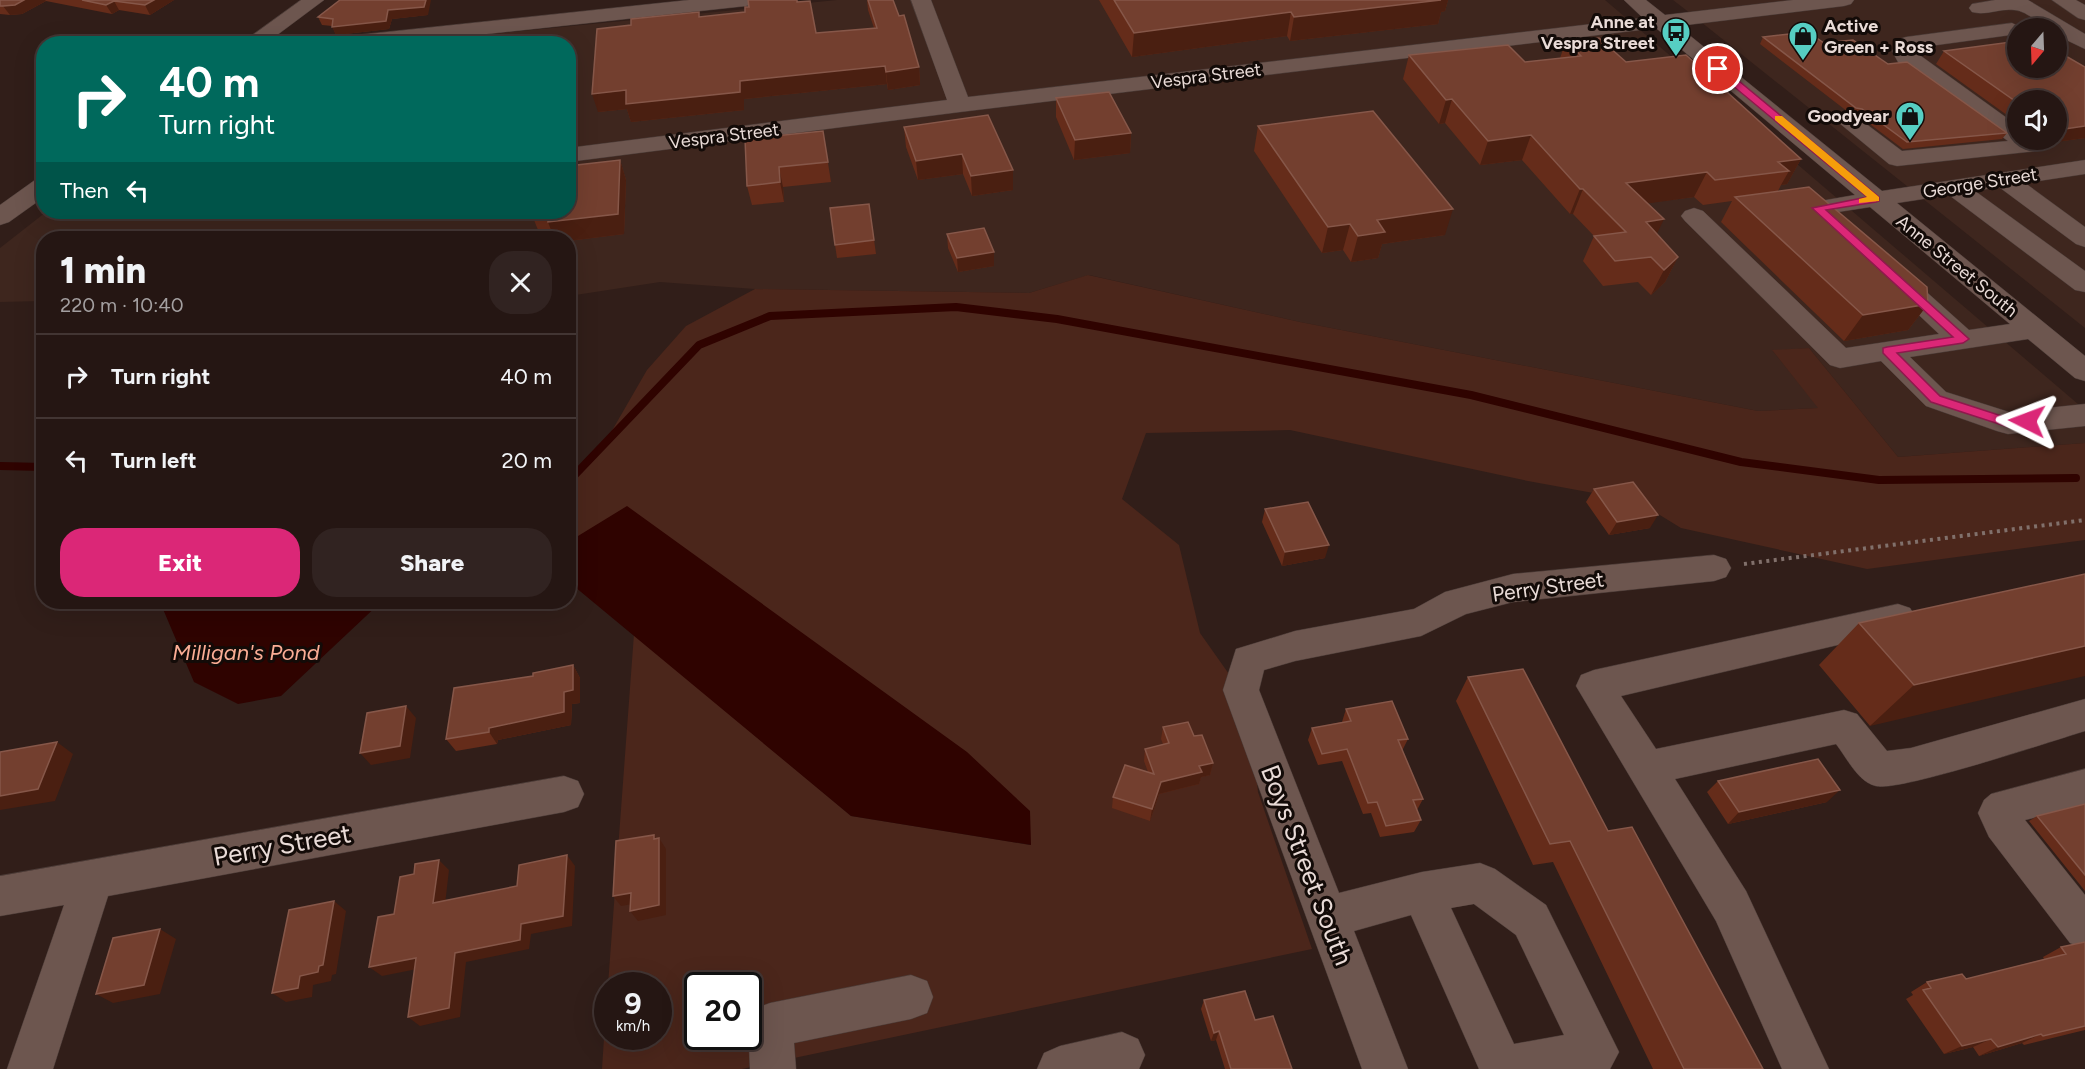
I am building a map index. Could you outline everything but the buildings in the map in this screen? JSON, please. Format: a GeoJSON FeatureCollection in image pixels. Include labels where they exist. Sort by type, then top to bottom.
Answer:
{"type":"FeatureCollection","features":[{"type":"Feature","properties":{"kind":"street"},"geometry":{"type":"LineString","coordinates":[[281,0],[310,2]]}},
{"type":"Feature","properties":{"kind":"street"},"geometry":{"type":"LineString","coordinates":[[463,36],[746,0]]}},
{"type":"Feature","properties":{"kind":"street"},"geometry":{"type":"LineString","coordinates":[[921,0],[960,105]]}},
{"type":"Feature","properties":{"kind":"street","name":"Anne Street South"},"geometry":{"type":"LineString","coordinates":[[1634,0],[2085,371]]}},
{"type":"Feature","properties":{"kind":"street","name":"Vespra Street"},"geometry":{"type":"LineString","coordinates":[[576,154],[960,105],[1844,0]]}},
{"type":"Feature","properties":{"kind":"street"},"geometry":{"type":"LineString","coordinates":[[1971,4],[2019,3],[2039,0]]}},
{"type":"Feature","properties":{"kind":"street"},"geometry":{"type":"LineString","coordinates":[[2062,0],[2085,14]]}},
{"type":"Feature","properties":{"kind":"street"},"geometry":{"type":"LineString","coordinates":[[261,36],[310,2]]}},
{"type":"Feature","properties":{"kind":"street"},"geometry":{"type":"LineString","coordinates":[[2019,3],[2085,43]]}},
{"type":"Feature","properties":{"kind":"street"},"geometry":{"type":"LineString","coordinates":[[1971,4],[2007,25]]}},
{"type":"Feature","properties":{"kind":"street"},"geometry":{"type":"LineString","coordinates":[[2007,31],[1906,43],[1903,51],[1906,57],[2007,130]]}},
{"type":"Feature","properties":{"kind":"street"},"geometry":{"type":"LineString","coordinates":[[1810,144],[1857,129],[1885,152],[1897,159],[1908,160],[2007,144]]}},
{"type":"Feature","properties":{"kind":"street"},"geometry":{"type":"LineString","coordinates":[[2039,150],[2074,169]]}},
{"type":"Feature","properties":{"kind":"street","name":"George Street"},"geometry":{"type":"LineString","coordinates":[[1963,339],[1869,254],[1805,205],[1876,199],[2074,169]]}},
{"type":"Feature","properties":{"kind":"street"},"geometry":{"type":"LineString","coordinates":[[2005,180],[2085,239]]}},
{"type":"Feature","properties":{"kind":"street"},"geometry":{"type":"LineString","coordinates":[[1954,187],[2085,284]]}},
{"type":"Feature","properties":{"kind":"street"},"geometry":{"type":"LineString","coordinates":[[0,190],[36,193]]}},
{"type":"Feature","properties":{"kind":"street"},"geometry":{"type":"LineString","coordinates":[[0,217],[36,194]]}},
{"type":"Feature","properties":{"kind":"street"},"geometry":{"type":"LineString","coordinates":[[1727,212],[1694,216],[1840,358],[2034,329]]}},
{"type":"Feature","properties":{"kind":"street"},"geometry":{"type":"LineString","coordinates":[[1887,351],[1936,399],[2008,423],[2085,415]]}},
{"type":"Feature","properties":{"kind":"street","name":"Perry Street"},"geometry":{"type":"LineString","coordinates":[[1249,660],[1295,646],[1420,622],[1457,602],[1514,588],[1714,568]]}},
{"type":"Feature","properties":{"kind":"street"},"geometry":{"type":"LineString","coordinates":[[1806,1069],[1731,906],[1594,686],[1925,612]]}},
{"type":"Feature","properties":{"kind":"street","name":"Boys Street South"},"geometry":{"type":"LineString","coordinates":[[1249,660],[1240,690],[1386,1069]]}},
{"type":"Feature","properties":{"kind":"street"},"geometry":{"type":"LineString","coordinates":[[1647,768],[1844,726],[1879,770],[1911,765],[2085,715]]}},
{"type":"Feature","properties":{"kind":"street"},"geometry":{"type":"LineString","coordinates":[[2085,787],[2005,807],[1998,813],[2003,824],[2085,928]]}},
{"type":"Feature","properties":{"kind":"street","name":"Perry Street"},"geometry":{"type":"LineString","coordinates":[[0,897],[564,794]]}},
{"type":"Feature","properties":{"kind":"street"},"geometry":{"type":"LineString","coordinates":[[30,1069],[93,879]]}},
{"type":"Feature","properties":{"kind":"street"},"geometry":{"type":"LineString","coordinates":[[1327,916],[1422,892],[1480,884],[1531,920],[1596,1052],[1502,1069],[1422,892]]}},
{"type":"Feature","properties":{"kind":"street"},"geometry":{"type":"LineString","coordinates":[[773,1069],[770,1026],[911,997]]}},
{"type":"Feature","properties":{"kind":"street"},"geometry":{"type":"LineString","coordinates":[[1060,1069],[1122,1054]]}},
{"type":"Feature","properties":{"kind":"path"},"geometry":{"type":"LineString","coordinates":[[1714,568],[2085,520]]}},
{"type":"Feature","properties":{"kind":"shaded area"},"geometry":{"type":"Polygon","coordinates":[[[837,0],[1605,0],[2085,410],[2085,443],[1898,457],[1809,348],[1773,351],[1819,408],[1758,411],[1300,322],[1089,275],[1029,293],[755,289],[660,282],[576,295],[576,231],[36,231],[36,301],[0,302],[0,248],[37,219],[576,219],[576,36],[471,36],[837,0]]]}},
{"type":"Feature","properties":{"kind":"shaded area"},"geometry":{"type":"Polygon","coordinates":[[[1673,0],[2085,0],[2085,328],[1673,0]]]}},
{"type":"Feature","properties":{"kind":"shaded area"},"geometry":{"type":"Polygon","coordinates":[[[1088,275],[1300,322],[1758,411],[1818,408],[1772,350],[1809,348],[1898,457],[2085,443],[2085,540],[1867,569],[1681,528],[1637,501],[1528,481],[1290,430],[1146,433],[1122,499],[1179,545],[1200,633],[1248,701],[1258,792],[1312,949],[742,1069],[602,1069],[603,1050],[672,1050],[672,972],[609,972],[634,634],[851,816],[1030,845],[1030,811],[578,536],[576,538],[576,478],[606,441],[647,370],[686,326],[755,289],[1029,293],[1088,275]]]}},
{"type":"Feature","properties":{"kind":"water"},"geometry":{"type":"Polygon","coordinates":[[[627,506],[967,752],[1030,811],[1031,845],[851,816],[576,588],[576,538],[627,506]]]}},
{"type":"Feature","properties":{"kind":"water","name":"Milligan's Pond"},"geometry":{"type":"Polygon","coordinates":[[[163,609],[374,609],[281,696],[238,704],[194,682],[163,609]]]}},
{"type":"Feature","properties":{"kind":"waterway"},"geometry":{"type":"LineString","coordinates":[[576,474],[699,345],[770,316],[956,307],[1057,319],[1471,395],[1741,462],[1879,480],[2076,478]]}},
{"type":"Feature","properties":{"kind":"waterway"},"geometry":{"type":"LineString","coordinates":[[0,466],[36,467]]}},
{"type":"Feature","properties":{"kind":"slow traffic"},"geometry":{"type":"LineString","coordinates":[[1778,118],[1876,199],[1862,201]]}},
{"type":"Feature","properties":{"kind":"place","name":"Anne at Vespra Street"},"geometry":{"type":"Point","coordinates":[1676,58]}},
{"type":"Feature","properties":{"kind":"place","name":"Active Green + Ross"},"geometry":{"type":"Point","coordinates":[1803,62]}},
{"type":"Feature","properties":{"kind":"place","name":"Goodyear"},"geometry":{"type":"Point","coordinates":[1910,142]}},
{"type":"Feature","properties":{"kind":"route"},"geometry":{"type":"LineString","coordinates":[[1718,69],[1876,199],[1818,208],[1963,339],[1887,351],[1936,399],[2008,423],[2027,421]]}}]}
